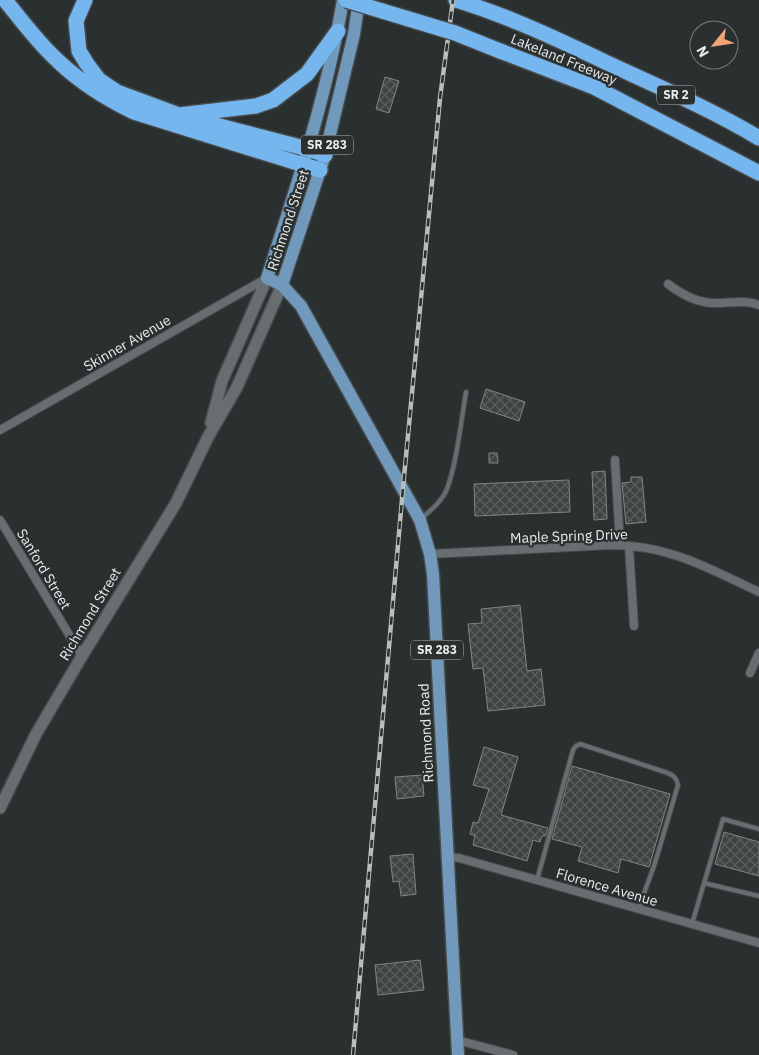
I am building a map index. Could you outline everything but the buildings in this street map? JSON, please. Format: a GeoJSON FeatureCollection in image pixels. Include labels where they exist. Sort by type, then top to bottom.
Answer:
{"type":"FeatureCollection","features":[{"type":"Feature","properties":{"kind":"highway"},"geometry":{"type":"LineString","coordinates":[[5,0],[30,32],[58,62],[108,100],[134,112],[320,170]]}},
{"type":"Feature","properties":{"kind":"highway"},"geometry":{"type":"LineString","coordinates":[[84,0],[76,21],[79,51],[99,80],[117,92],[179,115],[325,155]]}},
{"type":"Feature","properties":{"kind":"highway","name":"Lakeland Freeway"},"geometry":{"type":"LineString","coordinates":[[345,0],[455,33],[594,87],[759,173]]}},
{"type":"Feature","properties":{"kind":"highway","name":"Lakeland Freeway"},"geometry":{"type":"LineString","coordinates":[[456,0],[505,16],[721,116],[759,138]]}},
{"type":"Feature","properties":{"kind":"highway"},"geometry":{"type":"LineString","coordinates":[[179,115],[256,106],[273,100],[307,74],[338,31]]}},
{"type":"Feature","properties":{"kind":"main road","name":"Richmond Street"},"geometry":{"type":"LineString","coordinates":[[208,437],[222,380],[267,278],[304,165],[328,81],[345,0]]}},
{"type":"Feature","properties":{"kind":"main road","name":"Richmond Street"},"geometry":{"type":"LineString","coordinates":[[0,808],[3,794],[36,734],[176,503],[208,437],[237,387],[282,286],[325,155],[354,34],[359,0]]}},
{"type":"Feature","properties":{"kind":"main road","name":"Richmond Road"},"geometry":{"type":"LineString","coordinates":[[267,278],[282,286],[301,306],[420,520],[430,554],[433,574],[458,1055]]}},
{"type":"Feature","properties":{"kind":"street","name":"Skinner Avenue"},"geometry":{"type":"LineString","coordinates":[[0,430],[267,278]]}},
{"type":"Feature","properties":{"kind":"street"},"geometry":{"type":"LineString","coordinates":[[668,284],[694,300],[712,303],[741,301],[759,305]]}},
{"type":"Feature","properties":{"kind":"street"},"geometry":{"type":"LineString","coordinates":[[615,460],[620,545]]}},
{"type":"Feature","properties":{"kind":"street","name":"Sanford Street"},"geometry":{"type":"LineString","coordinates":[[0,520],[82,656]]}},
{"type":"Feature","properties":{"kind":"street"},"geometry":{"type":"LineString","coordinates":[[629,546],[634,626]]}},
{"type":"Feature","properties":{"kind":"street","name":"Maple Spring Drive"},"geometry":{"type":"LineString","coordinates":[[430,554],[629,546],[661,550],[679,555],[759,592]]}},
{"type":"Feature","properties":{"kind":"street"},"geometry":{"type":"LineString","coordinates":[[750,673],[759,653]]}},
{"type":"Feature","properties":{"kind":"street","name":"Florence Avenue"},"geometry":{"type":"LineString","coordinates":[[447,857],[459,858],[759,943]]}},
{"type":"Feature","properties":{"kind":"street"},"geometry":{"type":"LineString","coordinates":[[457,1040],[513,1055]]}},
{"type":"Feature","properties":{"kind":"lane"},"geometry":{"type":"LineString","coordinates":[[420,520],[436,505],[446,490],[466,392]]}},
{"type":"Feature","properties":{"kind":"lane"},"geometry":{"type":"LineString","coordinates":[[537,880],[573,750],[580,744],[675,776],[677,780],[678,785],[664,834],[638,910]]}},
{"type":"Feature","properties":{"kind":"lane"},"geometry":{"type":"LineString","coordinates":[[692,924],[723,819],[759,829]]}},
{"type":"Feature","properties":{"kind":"lane"},"geometry":{"type":"LineString","coordinates":[[704,883],[759,896]]}},
{"type":"Feature","properties":{"kind":"railway"},"geometry":{"type":"LineString","coordinates":[[353,1055],[403,488],[440,98],[453,0]]}}]}
